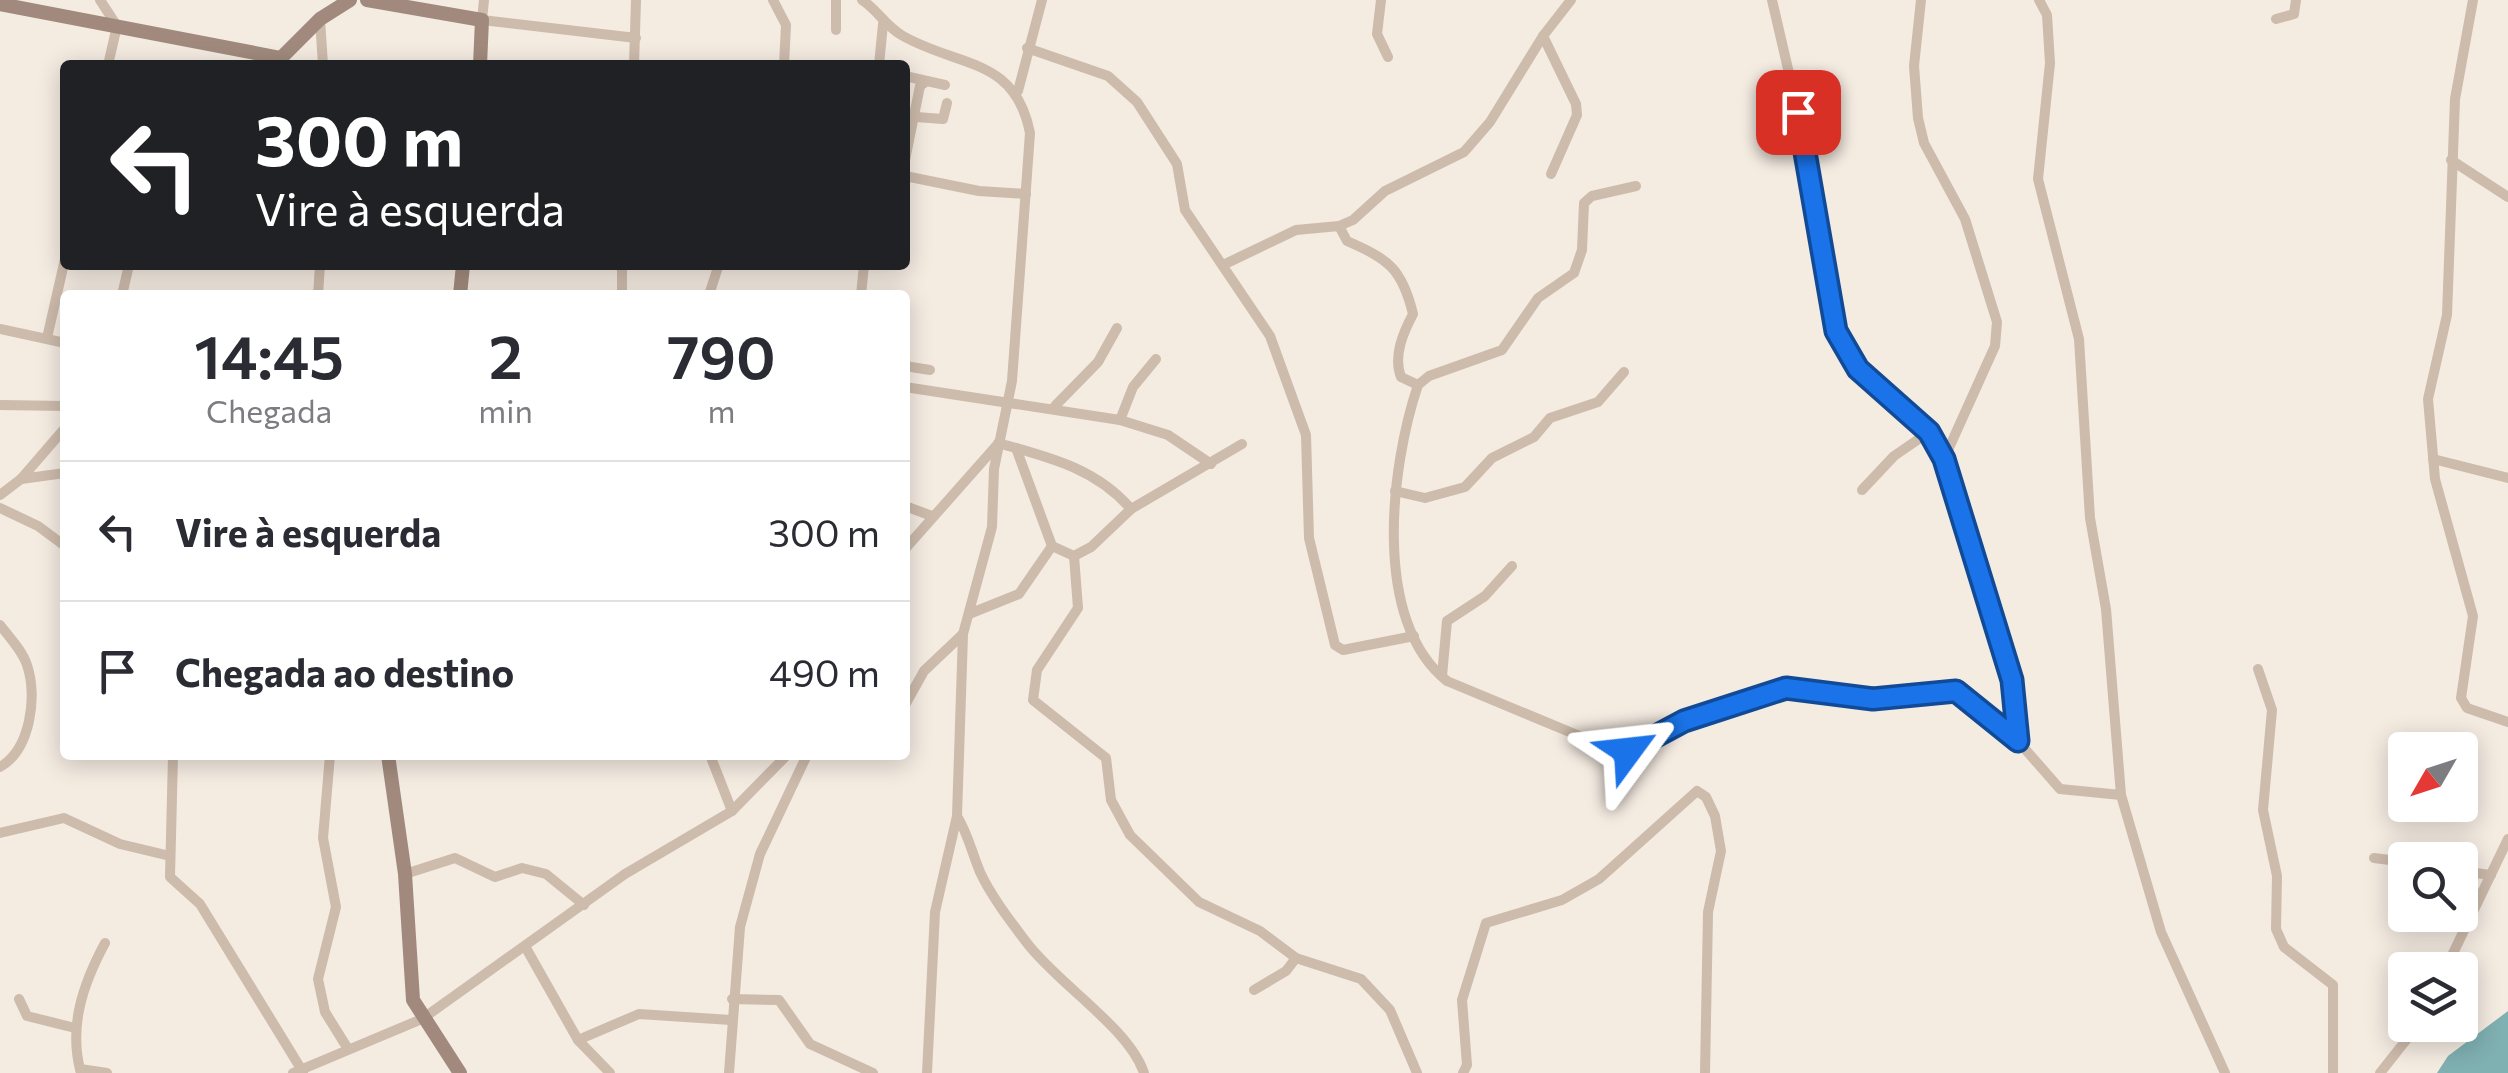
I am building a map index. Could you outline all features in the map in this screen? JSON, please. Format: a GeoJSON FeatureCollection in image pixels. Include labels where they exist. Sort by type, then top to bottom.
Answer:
{"type":"FeatureCollection","features":[{"type":"Feature","properties":{"kind":"street"},"geometry":{"type":"LineString","coordinates":[[100,0],[117,26],[109,60]]}},
{"type":"Feature","properties":{"kind":"street"},"geometry":{"type":"LineString","coordinates":[[284,60],[320,19],[350,0]]}},
{"type":"Feature","properties":{"kind":"street"},"geometry":{"type":"LineString","coordinates":[[368,0],[482,20],[636,38]]}},
{"type":"Feature","properties":{"kind":"street"},"geometry":{"type":"LineString","coordinates":[[480,60],[484,0]]}},
{"type":"Feature","properties":{"kind":"street"},"geometry":{"type":"LineString","coordinates":[[634,60],[636,0]]}},
{"type":"Feature","properties":{"kind":"street"},"geometry":{"type":"LineString","coordinates":[[773,0],[786,25],[784,60]]}},
{"type":"Feature","properties":{"kind":"street"},"geometry":{"type":"LineString","coordinates":[[836,0],[836,30]]}},
{"type":"Feature","properties":{"kind":"street"},"geometry":{"type":"LineString","coordinates":[[862,0],[884,24],[916,43],[1004,80],[1018,92]]}},
{"type":"Feature","properties":{"kind":"street"},"geometry":{"type":"LineString","coordinates":[[926,1073],[935,912],[957,816],[963,634],[992,526],[998,444],[1008,405],[1030,133],[1018,92],[1042,0]]}},
{"type":"Feature","properties":{"kind":"street"},"geometry":{"type":"LineString","coordinates":[[1381,0],[1377,34],[1388,57]]}},
{"type":"Feature","properties":{"kind":"street"},"geometry":{"type":"LineString","coordinates":[[1223,265],[1296,230],[1340,226],[1360,216],[1392,187],[1464,152],[1490,122],[1542,36],[1571,0]]}},
{"type":"Feature","properties":{"kind":"street"},"geometry":{"type":"LineString","coordinates":[[1772,0],[1798,112],[1836,331],[1858,369],[1929,432],[1944,459],[2012,680],[2018,741]]}},
{"type":"Feature","properties":{"kind":"street"},"geometry":{"type":"LineString","coordinates":[[1922,0],[1914,66],[1918,118],[1924,143],[1965,219],[1997,322],[1995,346],[1944,459]]}},
{"type":"Feature","properties":{"kind":"street"},"geometry":{"type":"LineString","coordinates":[[2039,0],[2048,15],[2050,63],[2038,179],[2079,339],[2090,518],[2106,609],[2121,795],[2162,932],[2224,1073]]}},
{"type":"Feature","properties":{"kind":"street"},"geometry":{"type":"LineString","coordinates":[[2276,19],[2294,14],[2296,0]]}},
{"type":"Feature","properties":{"kind":"street"},"geometry":{"type":"LineString","coordinates":[[2474,0],[2455,99],[2447,315],[2428,400],[2433,459],[2473,616],[2461,698],[2467,708],[2508,722]]}},
{"type":"Feature","properties":{"kind":"street"},"geometry":{"type":"LineString","coordinates":[[0,4],[278,60]]}},
{"type":"Feature","properties":{"kind":"street"},"geometry":{"type":"LineString","coordinates":[[320,19],[323,60]]}},
{"type":"Feature","properties":{"kind":"street"},"geometry":{"type":"LineString","coordinates":[[880,60],[884,24]]}},
{"type":"Feature","properties":{"kind":"street"},"geometry":{"type":"LineString","coordinates":[[1542,36],[1576,104],[1577,115],[1550,174]]}},
{"type":"Feature","properties":{"kind":"street"},"geometry":{"type":"LineString","coordinates":[[1028,48],[1108,76],[1137,102],[1178,164],[1180,200],[1185,210],[1270,336],[1306,434],[1309,538],[1334,645],[1343,650],[1414,636]]}},
{"type":"Feature","properties":{"kind":"street"},"geometry":{"type":"LineString","coordinates":[[910,77],[945,84]]}},
{"type":"Feature","properties":{"kind":"street"},"geometry":{"type":"LineString","coordinates":[[910,141],[920,86],[927,80]]}},
{"type":"Feature","properties":{"kind":"street"},"geometry":{"type":"LineString","coordinates":[[916,118],[943,119],[947,103]]}},
{"type":"Feature","properties":{"kind":"street"},"geometry":{"type":"LineString","coordinates":[[2451,160],[2508,198]]}},
{"type":"Feature","properties":{"kind":"street"},"geometry":{"type":"LineString","coordinates":[[910,177],[979,191],[1026,194]]}},
{"type":"Feature","properties":{"kind":"street"},"geometry":{"type":"LineString","coordinates":[[1636,186],[1592,196],[1584,202],[1582,250],[1574,273],[1538,298],[1502,350],[1429,376],[1418,385],[1395,491],[1393,524],[1400,586],[1414,636],[1442,677],[1618,752],[1684,721],[1790,687],[1873,699],[1956,691],[2018,741],[2060,789],[2121,795]]}},
{"type":"Feature","properties":{"kind":"street"},"geometry":{"type":"LineString","coordinates":[[1340,226],[1347,242],[1371,249],[1390,262],[1405,286],[1413,314],[1402,334],[1398,369],[1401,378],[1418,385]]}},
{"type":"Feature","properties":{"kind":"street"},"geometry":{"type":"LineString","coordinates":[[47,338],[63,270]]}},
{"type":"Feature","properties":{"kind":"street"},"geometry":{"type":"LineString","coordinates":[[0,328],[60,342]]}},
{"type":"Feature","properties":{"kind":"street"},"geometry":{"type":"LineString","coordinates":[[1055,406],[1098,362],[1116,328]]}},
{"type":"Feature","properties":{"kind":"street"},"geometry":{"type":"LineString","coordinates":[[1120,420],[1133,387],[1156,359]]}},
{"type":"Feature","properties":{"kind":"street"},"geometry":{"type":"LineString","coordinates":[[910,367],[930,370]]}},
{"type":"Feature","properties":{"kind":"street"},"geometry":{"type":"LineString","coordinates":[[1395,491],[1426,498],[1465,487],[1492,458],[1534,436],[1550,418],[1598,402],[1624,372]]}},
{"type":"Feature","properties":{"kind":"street"},"geometry":{"type":"LineString","coordinates":[[910,388],[1008,405],[1055,406],[1120,420],[1168,436],[1211,464]]}},
{"type":"Feature","properties":{"kind":"street"},"geometry":{"type":"LineString","coordinates":[[0,406],[60,406]]}},
{"type":"Feature","properties":{"kind":"street"},"geometry":{"type":"LineString","coordinates":[[1862,490],[1894,456],[1929,432]]}},
{"type":"Feature","properties":{"kind":"street"},"geometry":{"type":"LineString","coordinates":[[0,495],[21,479],[60,434]]}},
{"type":"Feature","properties":{"kind":"street"},"geometry":{"type":"LineString","coordinates":[[998,444],[1092,475],[1113,488],[1131,508]]}},
{"type":"Feature","properties":{"kind":"street"},"geometry":{"type":"LineString","coordinates":[[910,543],[998,444]]}},
{"type":"Feature","properties":{"kind":"street"},"geometry":{"type":"LineString","coordinates":[[1074,556],[1090,547],[1131,508],[1242,444]]}},
{"type":"Feature","properties":{"kind":"street"},"geometry":{"type":"LineString","coordinates":[[1016,448],[1052,546],[1074,556]]}},
{"type":"Feature","properties":{"kind":"street"},"geometry":{"type":"LineString","coordinates":[[2433,459],[2508,478]]}},
{"type":"Feature","properties":{"kind":"street"},"geometry":{"type":"LineString","coordinates":[[21,479],[60,474]]}},
{"type":"Feature","properties":{"kind":"street"},"geometry":{"type":"LineString","coordinates":[[0,508],[38,526],[60,542]]}},
{"type":"Feature","properties":{"kind":"street"},"geometry":{"type":"LineString","coordinates":[[910,508],[932,516]]}},
{"type":"Feature","properties":{"kind":"street"},"geometry":{"type":"LineString","coordinates":[[969,614],[1019,594],[1052,546]]}},
{"type":"Feature","properties":{"kind":"street"},"geometry":{"type":"LineString","coordinates":[[1074,556],[1078,608],[1037,670],[1033,700],[1106,758],[1118,816],[1130,836],[1198,902],[1260,930],[1296,958],[1360,979],[1381,998],[1398,1024],[1417,1073]]}},
{"type":"Feature","properties":{"kind":"street"},"geometry":{"type":"LineString","coordinates":[[1442,677],[1447,621],[1484,596],[1512,566]]}},
{"type":"Feature","properties":{"kind":"street"},"geometry":{"type":"LineString","coordinates":[[0,624],[28,668],[30,692],[25,739],[10,761],[0,768]]}},
{"type":"Feature","properties":{"kind":"street"},"geometry":{"type":"LineString","coordinates":[[910,696],[924,671],[963,634]]}},
{"type":"Feature","properties":{"kind":"street"},"geometry":{"type":"LineString","coordinates":[[2258,669],[2271,704],[2263,810],[2277,876],[2276,929],[2284,947],[2333,986],[2332,1073]]}},
{"type":"Feature","properties":{"kind":"street"},"geometry":{"type":"LineString","coordinates":[[174,760],[170,877],[200,904],[299,1072],[422,1019],[625,874],[732,811],[782,760]]}},
{"type":"Feature","properties":{"kind":"street"},"geometry":{"type":"LineString","coordinates":[[330,760],[323,838],[336,907],[318,979],[324,1012],[348,1049]]}},
{"type":"Feature","properties":{"kind":"street"},"geometry":{"type":"LineString","coordinates":[[389,760],[405,874],[410,986],[422,1019],[460,1073]]}},
{"type":"Feature","properties":{"kind":"street"},"geometry":{"type":"LineString","coordinates":[[712,760],[732,811]]}},
{"type":"Feature","properties":{"kind":"street"},"geometry":{"type":"LineString","coordinates":[[729,1073],[740,927],[757,862],[805,760]]}},
{"type":"Feature","properties":{"kind":"street"},"geometry":{"type":"LineString","coordinates":[[1463,1073],[1466,1062],[1462,995],[1486,922],[1562,900],[1599,879],[1697,791],[1706,797],[1715,816],[1722,851],[1707,928],[1705,1073]]}},
{"type":"Feature","properties":{"kind":"street"},"geometry":{"type":"LineString","coordinates":[[957,816],[972,842],[980,872],[1027,943],[1075,996],[1130,1044],[1144,1073]]}},
{"type":"Feature","properties":{"kind":"street"},"geometry":{"type":"LineString","coordinates":[[0,832],[64,818],[120,844],[170,856]]}},
{"type":"Feature","properties":{"kind":"street"},"geometry":{"type":"LineString","coordinates":[[2454,952],[2508,839]]}},
{"type":"Feature","properties":{"kind":"street"},"geometry":{"type":"LineString","coordinates":[[405,874],[455,858],[495,877],[531,869],[555,878],[584,905]]}},
{"type":"Feature","properties":{"kind":"street"},"geometry":{"type":"LineString","coordinates":[[2374,858],[2388,860]]}},
{"type":"Feature","properties":{"kind":"street"},"geometry":{"type":"LineString","coordinates":[[2478,873],[2492,875]]}},
{"type":"Feature","properties":{"kind":"street"},"geometry":{"type":"LineString","coordinates":[[105,943],[86,986],[74,1028],[80,1071],[108,1073]]}},
{"type":"Feature","properties":{"kind":"street"},"geometry":{"type":"LineString","coordinates":[[526,948],[578,1040],[610,1073]]}},
{"type":"Feature","properties":{"kind":"street"},"geometry":{"type":"LineString","coordinates":[[1254,990],[1278,977],[1296,958]]}},
{"type":"Feature","properties":{"kind":"street"},"geometry":{"type":"LineString","coordinates":[[19,999],[27,1016],[74,1028]]}},
{"type":"Feature","properties":{"kind":"street"},"geometry":{"type":"LineString","coordinates":[[732,1000],[780,1000],[810,1044],[873,1073]]}},
{"type":"Feature","properties":{"kind":"street"},"geometry":{"type":"LineString","coordinates":[[578,1040],[639,1014],[732,1020]]}},
{"type":"Feature","properties":{"kind":"street"},"geometry":{"type":"LineString","coordinates":[[2380,1073],[2405,1042]]}},
{"type":"Feature","properties":{"kind":"water"},"geometry":{"type":"Polygon","coordinates":[[[2508,1011],[2508,1073],[2437,1073],[2448,1056],[2467,1042],[2478,1042],[2478,1034],[2508,1011]]]}},
{"type":"Feature","properties":{"kind":"route"},"geometry":{"type":"LineString","coordinates":[[1628,751],[1641,740],[1684,721],[1790,687],[1873,699],[1956,691],[2018,741],[2012,680],[1962,506],[1944,459],[1929,432],[1858,369],[1844,351],[1836,331],[1798,112]]}}]}
